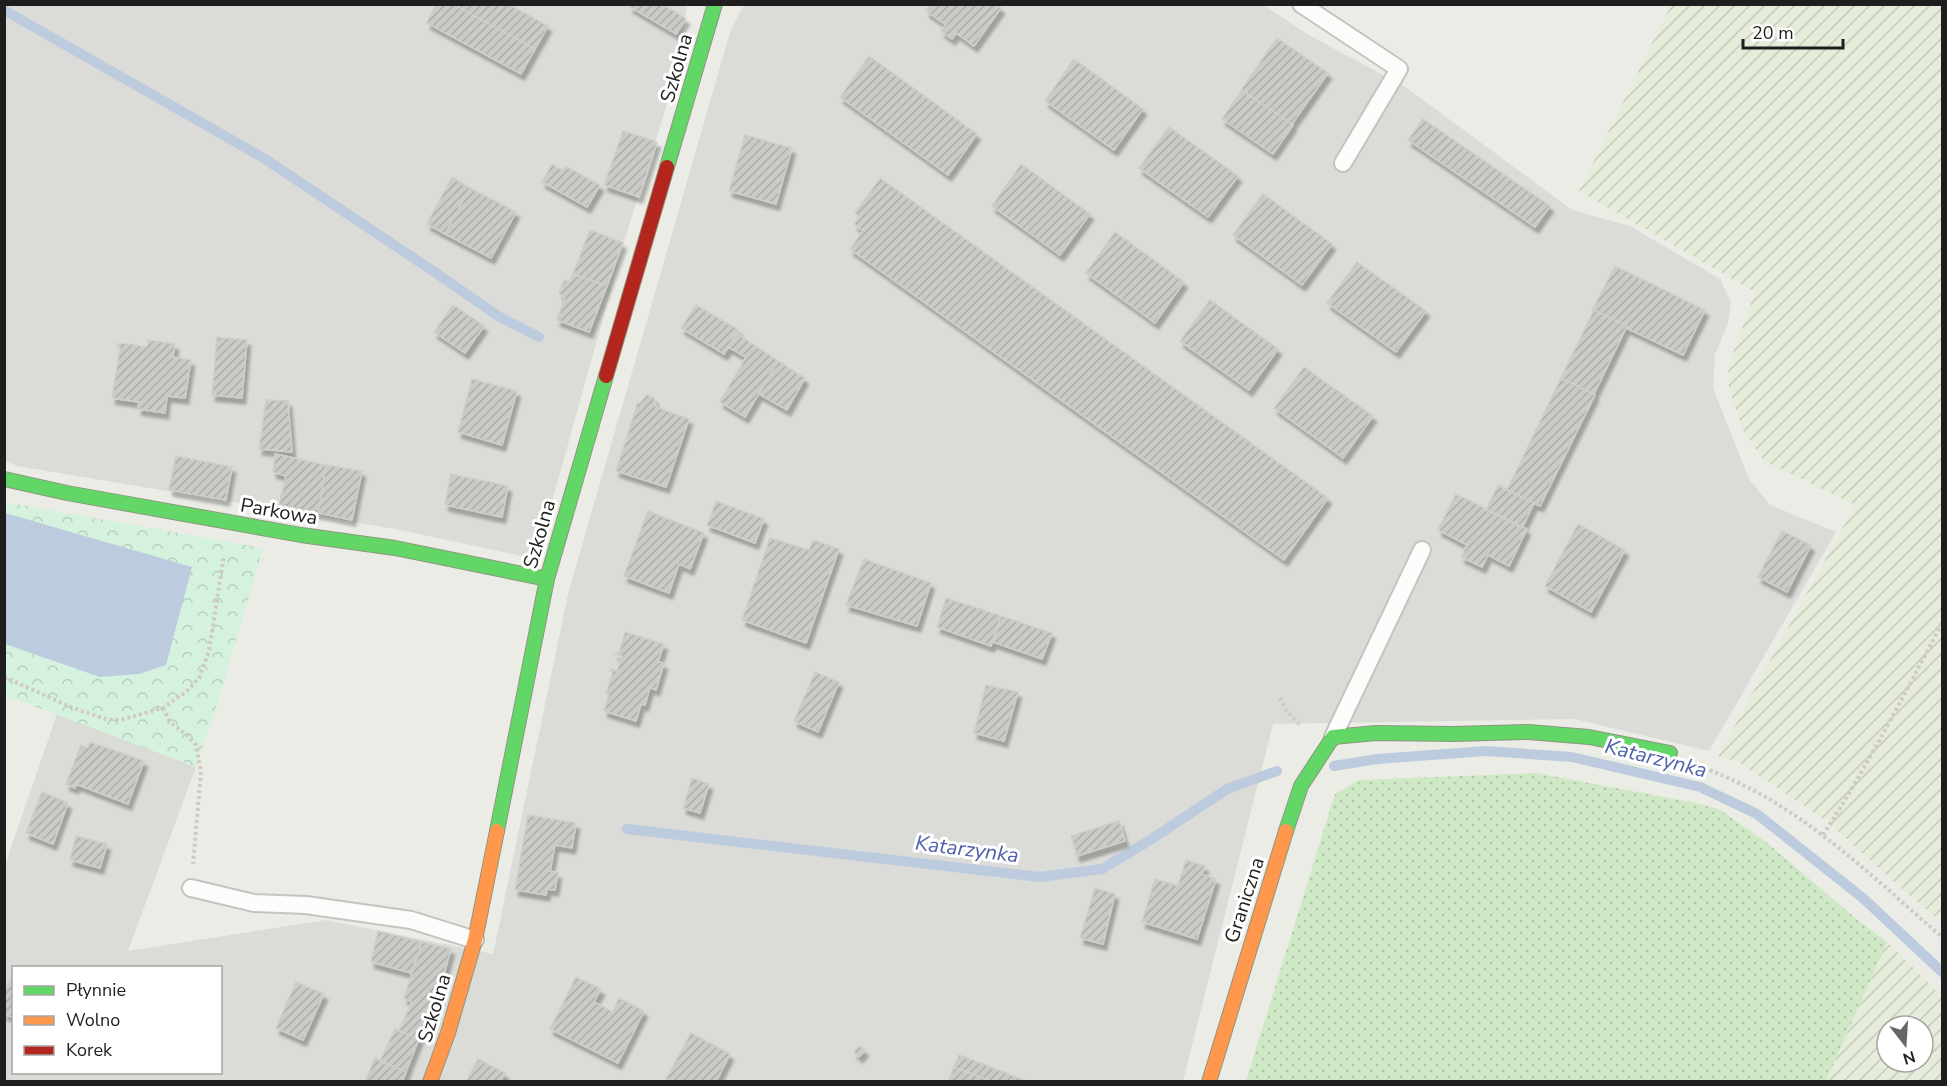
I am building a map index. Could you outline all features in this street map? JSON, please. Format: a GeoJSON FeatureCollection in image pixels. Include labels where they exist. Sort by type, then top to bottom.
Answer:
{"type":"FeatureCollection","features":[{"type":"Feature","properties":{"kind":"street","name":"Szkolna"},"geometry":{"type":"LineString","coordinates":[[430,1082],[448,1033],[475,940],[547,579],[715,4]]}},
{"type":"Feature","properties":{"kind":"street","name":"Parkowa"},"geometry":{"type":"LineString","coordinates":[[4,479],[67,494],[301,535],[395,548],[547,579]]}},
{"type":"Feature","properties":{"kind":"street"},"geometry":{"type":"LineString","coordinates":[[1333,737],[1376,733],[1528,732],[1589,737],[1670,753]]}},
{"type":"Feature","properties":{"kind":"street","name":"Graniczna"},"geometry":{"type":"LineString","coordinates":[[1209,1082],[1301,786],[1333,737]]}},
{"type":"Feature","properties":{"kind":"lane"},"geometry":{"type":"LineString","coordinates":[[1301,4],[1399,69],[1343,163]]}},
{"type":"Feature","properties":{"kind":"lane"},"geometry":{"type":"LineString","coordinates":[[1333,737],[1422,550]]}},
{"type":"Feature","properties":{"kind":"lane"},"geometry":{"type":"LineString","coordinates":[[191,888],[254,903],[306,905],[411,920],[475,940]]}},
{"type":"Feature","properties":{"kind":"path"},"geometry":{"type":"LineString","coordinates":[[4,677],[64,704],[106,719],[120,720],[163,708],[187,691],[199,678],[209,651],[229,522]]}},
{"type":"Feature","properties":{"kind":"path"},"geometry":{"type":"LineString","coordinates":[[1823,836],[1882,737],[1942,623]]}},
{"type":"Feature","properties":{"kind":"path"},"geometry":{"type":"LineString","coordinates":[[163,708],[170,722],[196,745],[201,772],[191,888]]}},
{"type":"Feature","properties":{"kind":"path"},"geometry":{"type":"LineString","coordinates":[[1670,753],[1731,779],[1768,798],[1823,836],[1942,937]]}},
{"type":"Feature","properties":{"kind":"shaded area"},"geometry":{"type":"Polygon","coordinates":[[[686,4],[676,75],[628,229],[536,559],[395,529],[17,466],[5,461],[4,5],[686,4]]]}},
{"type":"Feature","properties":{"kind":"shaded area"},"geometry":{"type":"Polygon","coordinates":[[[744,5],[1264,5],[1309,35],[1407,88],[1572,210],[1630,226],[1720,279],[1731,302],[1728,323],[1715,355],[1713,388],[1749,479],[1770,505],[1836,532],[1709,751],[1574,719],[1273,724],[1183,1081],[5,1082],[5,865],[57,714],[196,767],[128,951],[326,920],[493,954],[568,594],[731,29],[744,5]]]}},
{"type":"Feature","properties":{"kind":"green space"},"geometry":{"type":"Polygon","coordinates":[[[1671,5],[1942,5],[1942,923],[1828,822],[1740,763],[1718,756],[1855,505],[1764,461],[1743,430],[1729,390],[1728,367],[1755,292],[1579,191],[1671,5]]]}},
{"type":"Feature","properties":{"kind":"green space"},"geometry":{"type":"Polygon","coordinates":[[[4,502],[263,548],[217,705],[196,767],[5,695],[4,502]]]}},
{"type":"Feature","properties":{"kind":"green space"},"geometry":{"type":"Polygon","coordinates":[[[1536,773],[1719,809],[1766,842],[1887,942],[1826,1081],[1246,1081],[1335,794],[1359,780],[1536,773]]]}},
{"type":"Feature","properties":{"kind":"green space"},"geometry":{"type":"Polygon","coordinates":[[[1887,942],[1942,996],[1942,1081],[1826,1081],[1887,942]]]}},
{"type":"Feature","properties":{"kind":"water"},"geometry":{"type":"Polygon","coordinates":[[[5,513],[192,567],[166,665],[139,674],[100,677],[5,644],[5,513]]]}},
{"type":"Feature","properties":{"kind":"building"},"geometry":{"type":"Polygon","coordinates":[[[436,4],[453,4],[535,49],[521,74],[427,23],[436,4]]]}},
{"type":"Feature","properties":{"kind":"building"},"geometry":{"type":"Polygon","coordinates":[[[453,4],[508,4],[548,26],[535,49],[453,4]]]}},
{"type":"Feature","properties":{"kind":"building"},"geometry":{"type":"Polygon","coordinates":[[[631,4],[663,4],[686,19],[676,34],[630,7],[631,4]]]}},
{"type":"Feature","properties":{"kind":"building"},"geometry":{"type":"Polygon","coordinates":[[[931,4],[996,4],[1001,8],[974,46],[956,33],[952,39],[941,31],[946,25],[926,11],[931,4]]]}},
{"type":"Feature","properties":{"kind":"building"},"geometry":{"type":"Polygon","coordinates":[[[1277,38],[1328,73],[1292,124],[1241,90],[1277,38]]]}},
{"type":"Feature","properties":{"kind":"building"},"geometry":{"type":"Polygon","coordinates":[[[869,56],[977,134],[948,175],[840,97],[869,56]]]}},
{"type":"Feature","properties":{"kind":"building"},"geometry":{"type":"Polygon","coordinates":[[[1074,59],[1143,109],[1114,150],[1045,101],[1074,59]]]}},
{"type":"Feature","properties":{"kind":"building"},"geometry":{"type":"Polygon","coordinates":[[[1242,90],[1293,125],[1273,154],[1222,119],[1242,90]]]}},
{"type":"Feature","properties":{"kind":"building"},"geometry":{"type":"Polygon","coordinates":[[[1423,119],[1550,206],[1535,227],[1408,140],[1423,119]]]}},
{"type":"Feature","properties":{"kind":"building"},"geometry":{"type":"Polygon","coordinates":[[[1169,127],[1238,176],[1208,217],[1139,168],[1169,127]]]}},
{"type":"Feature","properties":{"kind":"building"},"geometry":{"type":"Polygon","coordinates":[[[623,131],[657,142],[639,197],[604,185],[623,131]]]}},
{"type":"Feature","properties":{"kind":"building"},"geometry":{"type":"Polygon","coordinates":[[[745,135],[792,148],[776,204],[729,191],[745,135]]]}},
{"type":"Feature","properties":{"kind":"building"},"geometry":{"type":"Polygon","coordinates":[[[552,164],[563,171],[565,166],[600,185],[587,207],[542,182],[552,164]]]}},
{"type":"Feature","properties":{"kind":"building"},"geometry":{"type":"Polygon","coordinates":[[[1021,164],[1090,214],[1060,255],[992,206],[1021,164]]]}},
{"type":"Feature","properties":{"kind":"building"},"geometry":{"type":"Polygon","coordinates":[[[452,177],[470,188],[445,234],[427,224],[452,177]]]}},
{"type":"Feature","properties":{"kind":"building"},"geometry":{"type":"Polygon","coordinates":[[[880,178],[1328,498],[1284,560],[850,249],[863,231],[854,224],[860,217],[855,213],[880,178]]]}},
{"type":"Feature","properties":{"kind":"building"},"geometry":{"type":"Polygon","coordinates":[[[470,188],[516,212],[491,258],[445,234],[470,188]]]}},
{"type":"Feature","properties":{"kind":"building"},"geometry":{"type":"Polygon","coordinates":[[[1263,194],[1332,244],[1302,285],[1233,235],[1263,194]]]}},
{"type":"Feature","properties":{"kind":"building"},"geometry":{"type":"Polygon","coordinates":[[[590,230],[623,243],[607,286],[573,274],[590,230]]]}},
{"type":"Feature","properties":{"kind":"building"},"geometry":{"type":"Polygon","coordinates":[[[1115,232],[1184,282],[1155,323],[1086,273],[1115,232]]]}},
{"type":"Feature","properties":{"kind":"building"},"geometry":{"type":"Polygon","coordinates":[[[1357,262],[1426,311],[1396,352],[1327,303],[1357,262]]]}},
{"type":"Feature","properties":{"kind":"building"},"geometry":{"type":"Polygon","coordinates":[[[1615,266],[1705,310],[1683,355],[1592,311],[1615,266]]]}},
{"type":"Feature","properties":{"kind":"building"},"geometry":{"type":"Polygon","coordinates":[[[573,274],[607,286],[589,332],[557,320],[565,297],[559,294],[564,280],[570,282],[573,274]]]}},
{"type":"Feature","properties":{"kind":"building"},"geometry":{"type":"Polygon","coordinates":[[[1210,300],[1278,349],[1249,390],[1180,341],[1210,300]]]}},
{"type":"Feature","properties":{"kind":"building"},"geometry":{"type":"Polygon","coordinates":[[[453,305],[484,326],[465,353],[434,332],[453,305]]]}},
{"type":"Feature","properties":{"kind":"building"},"geometry":{"type":"Polygon","coordinates":[[[696,305],[739,330],[724,354],[681,328],[696,305]]]}},
{"type":"Feature","properties":{"kind":"building"},"geometry":{"type":"Polygon","coordinates":[[[1594,310],[1627,326],[1594,394],[1561,378],[1594,310]]]}},
{"type":"Feature","properties":{"kind":"building"},"geometry":{"type":"Polygon","coordinates":[[[736,333],[778,361],[745,417],[720,402],[746,357],[728,347],[736,333]]]}},
{"type":"Feature","properties":{"kind":"building"},"geometry":{"type":"Polygon","coordinates":[[[217,337],[247,340],[242,398],[212,395],[217,337]]]}},
{"type":"Feature","properties":{"kind":"building"},"geometry":{"type":"Polygon","coordinates":[[[148,340],[175,344],[173,357],[191,360],[185,398],[167,396],[165,413],[138,409],[139,402],[112,398],[120,347],[117,344],[147,347],[148,340]]]}},
{"type":"Feature","properties":{"kind":"building"},"geometry":{"type":"Polygon","coordinates":[[[778,361],[805,378],[787,410],[759,394],[778,361]]]}},
{"type":"Feature","properties":{"kind":"building"},"geometry":{"type":"Polygon","coordinates":[[[1304,367],[1373,416],[1343,458],[1274,408],[1304,367]]]}},
{"type":"Feature","properties":{"kind":"building"},"geometry":{"type":"Polygon","coordinates":[[[1561,378],[1595,395],[1540,506],[1507,490],[1561,378]]]}},
{"type":"Feature","properties":{"kind":"building"},"geometry":{"type":"Polygon","coordinates":[[[472,379],[517,391],[502,445],[458,432],[472,379]]]}},
{"type":"Feature","properties":{"kind":"building"},"geometry":{"type":"Polygon","coordinates":[[[647,395],[654,398],[656,407],[689,419],[666,487],[616,471],[638,402],[640,403],[647,395]]]}},
{"type":"Feature","properties":{"kind":"building"},"geometry":{"type":"Polygon","coordinates":[[[266,400],[288,401],[292,452],[259,449],[266,400]]]}},
{"type":"Feature","properties":{"kind":"building"},"geometry":{"type":"Polygon","coordinates":[[[275,454],[326,465],[318,513],[279,505],[286,476],[273,472],[275,454]]]}},
{"type":"Feature","properties":{"kind":"building"},"geometry":{"type":"Polygon","coordinates":[[[176,456],[232,467],[226,500],[169,490],[176,456]]]}},
{"type":"Feature","properties":{"kind":"building"},"geometry":{"type":"Polygon","coordinates":[[[326,465],[362,471],[352,520],[318,513],[326,465]]]}},
{"type":"Feature","properties":{"kind":"building"},"geometry":{"type":"Polygon","coordinates":[[[451,474],[508,486],[502,517],[445,505],[451,474]]]}},
{"type":"Feature","properties":{"kind":"building"},"geometry":{"type":"Polygon","coordinates":[[[1498,485],[1534,503],[1522,528],[1486,510],[1498,485]]]}},
{"type":"Feature","properties":{"kind":"building"},"geometry":{"type":"Polygon","coordinates":[[[1456,494],[1527,529],[1509,566],[1488,555],[1482,567],[1461,557],[1467,545],[1438,530],[1456,494]]]}},
{"type":"Feature","properties":{"kind":"building"},"geometry":{"type":"Polygon","coordinates":[[[716,501],[764,519],[755,543],[707,525],[716,501]]]}},
{"type":"Feature","properties":{"kind":"building"},"geometry":{"type":"Polygon","coordinates":[[[648,511],[704,533],[690,569],[679,564],[669,593],[624,576],[648,511]]]}},
{"type":"Feature","properties":{"kind":"building"},"geometry":{"type":"Polygon","coordinates":[[[1578,524],[1625,550],[1591,612],[1545,586],[1578,524]]]}},
{"type":"Feature","properties":{"kind":"building"},"geometry":{"type":"Polygon","coordinates":[[[1782,531],[1811,545],[1787,592],[1758,577],[1782,531]]]}},
{"type":"Feature","properties":{"kind":"building"},"geometry":{"type":"Polygon","coordinates":[[[770,538],[809,550],[813,540],[839,549],[806,643],[742,620],[770,538]]]}},
{"type":"Feature","properties":{"kind":"building"},"geometry":{"type":"Polygon","coordinates":[[[864,559],[931,583],[917,626],[846,605],[864,559]]]}},
{"type":"Feature","properties":{"kind":"building"},"geometry":{"type":"Polygon","coordinates":[[[946,598],[1001,616],[991,646],[937,627],[946,598]]]}},
{"type":"Feature","properties":{"kind":"building"},"geometry":{"type":"Polygon","coordinates":[[[1001,616],[1052,633],[1042,659],[993,642],[1001,616]]]}},
{"type":"Feature","properties":{"kind":"building"},"geometry":{"type":"Polygon","coordinates":[[[625,632],[664,644],[658,662],[664,663],[656,690],[650,687],[645,705],[641,704],[636,721],[604,711],[609,694],[606,693],[613,671],[610,671],[611,669],[617,671],[622,656],[615,654],[619,653],[625,632]]]}},
{"type":"Feature","properties":{"kind":"building"},"geometry":{"type":"Polygon","coordinates":[[[815,672],[839,682],[818,732],[794,721],[815,672]]]}},
{"type":"Feature","properties":{"kind":"building"},"geometry":{"type":"Polygon","coordinates":[[[986,685],[1018,692],[1004,741],[974,733],[986,685]]]}},
{"type":"Feature","properties":{"kind":"building"},"geometry":{"type":"Polygon","coordinates":[[[90,742],[144,761],[128,804],[76,784],[75,788],[66,784],[81,745],[88,748],[90,742]]]}},
{"type":"Feature","properties":{"kind":"building"},"geometry":{"type":"Polygon","coordinates":[[[692,778],[709,784],[700,813],[683,808],[692,778]]]}},
{"type":"Feature","properties":{"kind":"building"},"geometry":{"type":"Polygon","coordinates":[[[42,792],[68,803],[53,844],[26,833],[42,792]]]}},
{"type":"Feature","properties":{"kind":"building"},"geometry":{"type":"Polygon","coordinates":[[[528,815],[576,823],[572,848],[555,845],[550,871],[558,873],[555,890],[547,889],[546,895],[515,890],[528,815]]]}},
{"type":"Feature","properties":{"kind":"building"},"geometry":{"type":"Polygon","coordinates":[[[1119,821],[1125,841],[1077,856],[1071,836],[1119,821]]]}},
{"type":"Feature","properties":{"kind":"building"},"geometry":{"type":"Polygon","coordinates":[[[76,836],[107,844],[100,868],[70,860],[76,836]]]}},
{"type":"Feature","properties":{"kind":"building"},"geometry":{"type":"Polygon","coordinates":[[[1186,860],[1205,866],[1202,874],[1216,879],[1197,939],[1142,922],[1155,879],[1178,886],[1186,860]]]}},
{"type":"Feature","properties":{"kind":"building"},"geometry":{"type":"Polygon","coordinates":[[[1095,888],[1115,894],[1103,944],[1080,938],[1095,888]]]}},
{"type":"Feature","properties":{"kind":"building"},"geometry":{"type":"Polygon","coordinates":[[[378,931],[422,942],[411,973],[371,962],[378,931]]]}},
{"type":"Feature","properties":{"kind":"building"},"geometry":{"type":"Polygon","coordinates":[[[422,942],[451,949],[440,989],[419,1039],[399,1031],[412,1002],[404,998],[422,942]]]}},
{"type":"Feature","properties":{"kind":"building"},"geometry":{"type":"Polygon","coordinates":[[[576,977],[601,989],[594,1002],[613,1012],[619,998],[644,1011],[618,1063],[550,1029],[576,977]]]}},
{"type":"Feature","properties":{"kind":"building"},"geometry":{"type":"Polygon","coordinates":[[[12,978],[12,1017],[4,1014],[4,992],[12,978]]]}},
{"type":"Feature","properties":{"kind":"building"},"geometry":{"type":"Polygon","coordinates":[[[296,982],[324,994],[303,1040],[276,1028],[296,982]]]}},
{"type":"Feature","properties":{"kind":"building"},"geometry":{"type":"Polygon","coordinates":[[[395,1029],[419,1039],[406,1072],[380,1061],[395,1029]]]}},
{"type":"Feature","properties":{"kind":"building"},"geometry":{"type":"Polygon","coordinates":[[[691,1033],[730,1054],[716,1082],[671,1082],[666,1079],[691,1033]]]}},
{"type":"Feature","properties":{"kind":"building"},"geometry":{"type":"Polygon","coordinates":[[[859,1046],[865,1050],[859,1057],[854,1052],[859,1046]]]}},
{"type":"Feature","properties":{"kind":"building"},"geometry":{"type":"Polygon","coordinates":[[[959,1055],[1029,1082],[993,1082],[954,1067],[959,1055]]]}},
{"type":"Feature","properties":{"kind":"building"},"geometry":{"type":"Polygon","coordinates":[[[375,1058],[406,1072],[402,1082],[365,1082],[375,1058]]]}},
{"type":"Feature","properties":{"kind":"building"},"geometry":{"type":"Polygon","coordinates":[[[478,1059],[505,1073],[500,1082],[466,1082],[478,1059]]]}},
{"type":"Feature","properties":{"kind":"building"},"geometry":{"type":"Polygon","coordinates":[[[954,1067],[993,1082],[948,1082],[954,1067]]]}},
{"type":"Feature","properties":{"kind":"waterway"},"geometry":{"type":"LineString","coordinates":[[4,10],[265,159],[498,316],[539,337]]}},
{"type":"Feature","properties":{"kind":"waterway","name":"Katarzynka"},"geometry":{"type":"LineString","coordinates":[[1334,766],[1377,759],[1486,751],[1572,757],[1700,787],[1757,814],[1864,899],[1942,972]]}},
{"type":"Feature","properties":{"kind":"waterway","name":"Katarzynka"},"geometry":{"type":"LineString","coordinates":[[627,829],[1040,877],[1102,869],[1227,789],[1277,771]]}},
{"type":"Feature","properties":{"kind":"traffic: fast"},"geometry":{"type":"LineString","coordinates":[[667,167],[715,4]]}},
{"type":"Feature","properties":{"kind":"traffic: fast"},"geometry":{"type":"LineString","coordinates":[[497,831],[547,579],[606,376]]}},
{"type":"Feature","properties":{"kind":"traffic: fast"},"geometry":{"type":"LineString","coordinates":[[4,479],[67,493],[301,535],[395,548],[547,579]]}},
{"type":"Feature","properties":{"kind":"traffic: fast"},"geometry":{"type":"LineString","coordinates":[[1286,831],[1301,786],[1333,737],[1376,733],[1528,732],[1589,737],[1670,753]]}},
{"type":"Feature","properties":{"kind":"traffic: slow"},"geometry":{"type":"LineString","coordinates":[[430,1082],[448,1033],[475,940],[497,831]]}},
{"type":"Feature","properties":{"kind":"traffic: slow"},"geometry":{"type":"LineString","coordinates":[[1209,1082],[1286,831]]}},
{"type":"Feature","properties":{"kind":"traffic: jam"},"geometry":{"type":"LineString","coordinates":[[606,376],[667,167]]}}]}
